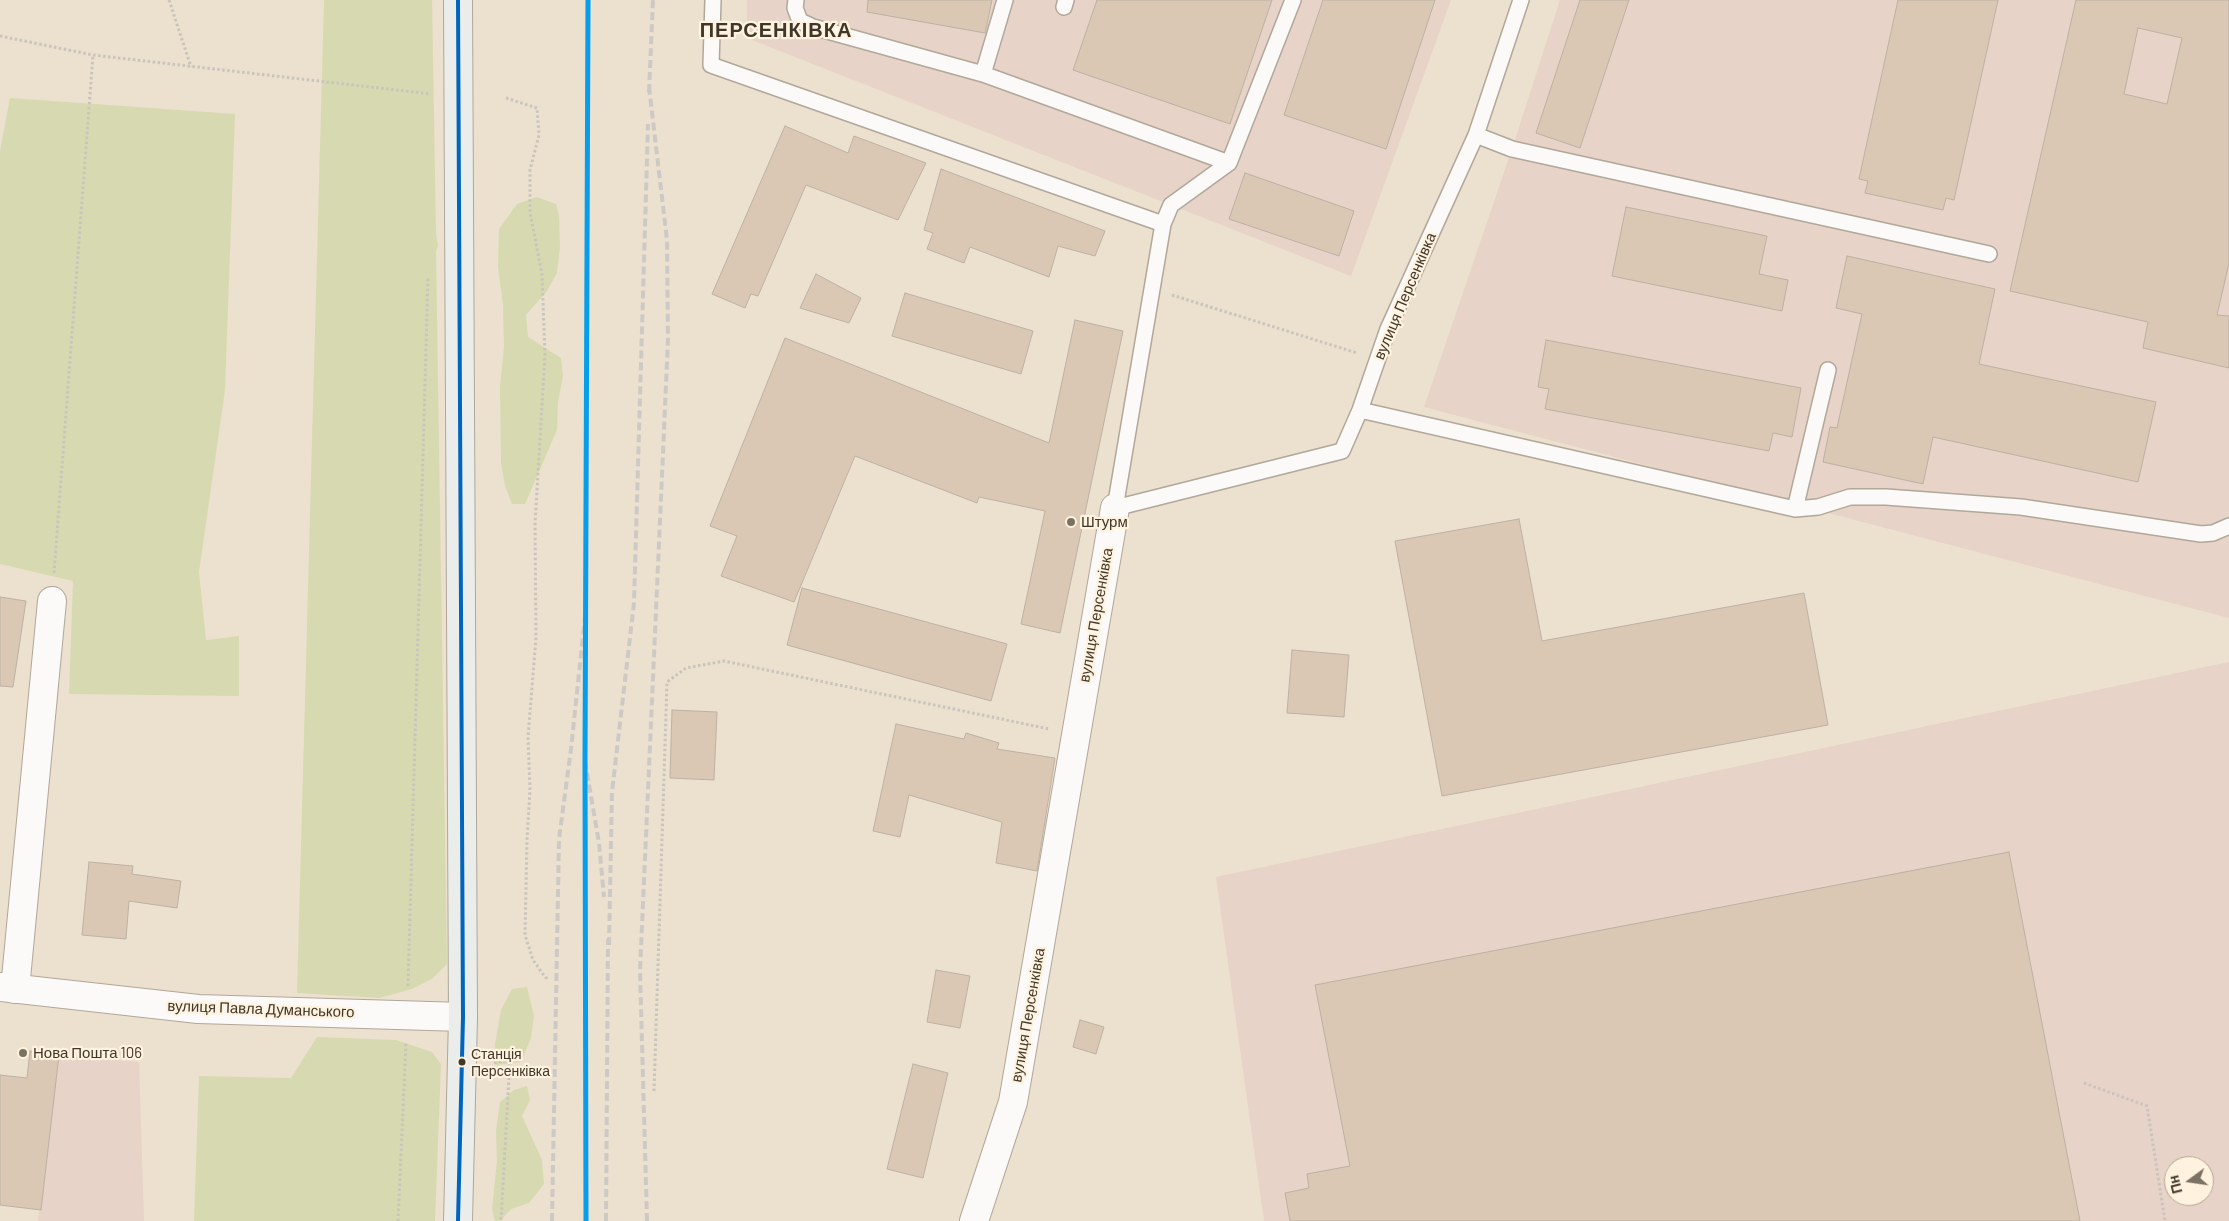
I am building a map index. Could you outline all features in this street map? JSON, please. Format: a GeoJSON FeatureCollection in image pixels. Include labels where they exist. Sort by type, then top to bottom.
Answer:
{"type":"FeatureCollection","features":[{"type":"Feature","properties":{"kind":"main road"},"geometry":{"type":"LineString","coordinates":[[458,0],[463,1017],[458,1221]]}},
{"type":"Feature","properties":{"kind":"street","name":"вулиця Персенківка"},"geometry":{"type":"LineString","coordinates":[[974,1221],[1013,1102],[1115,508]]}},
{"type":"Feature","properties":{"kind":"street"},"geometry":{"type":"LineString","coordinates":[[7,988],[52,601]]}},
{"type":"Feature","properties":{"kind":"street","name":"вулиця Павла Думанського"},"geometry":{"type":"LineString","coordinates":[[7,988],[198,1009],[463,1017]]}},
{"type":"Feature","properties":{"kind":"lane"},"geometry":{"type":"LineString","coordinates":[[713,0],[711,64],[1163,224]]}},
{"type":"Feature","properties":{"kind":"lane"},"geometry":{"type":"LineString","coordinates":[[796,0],[795,8],[800,21],[813,27],[983,74],[1229,163]]}},
{"type":"Feature","properties":{"kind":"lane"},"geometry":{"type":"LineString","coordinates":[[983,74],[1005,0]]}},
{"type":"Feature","properties":{"kind":"lane"},"geometry":{"type":"LineString","coordinates":[[1115,508],[1163,224],[1171,205],[1229,163],[1293,0]]}},
{"type":"Feature","properties":{"kind":"lane","name":"вулиця Персенківка"},"geometry":{"type":"LineString","coordinates":[[1115,508],[1333,454],[1342,450],[1360,410],[1388,329],[1476,136],[1521,0]]}},
{"type":"Feature","properties":{"kind":"lane"},"geometry":{"type":"LineString","coordinates":[[1476,136],[1512,149],[1989,254]]}},
{"type":"Feature","properties":{"kind":"lane"},"geometry":{"type":"LineString","coordinates":[[1795,509],[1828,370]]}},
{"type":"Feature","properties":{"kind":"lane"},"geometry":{"type":"LineString","coordinates":[[1360,410],[1795,509],[1818,507],[1850,498],[1895,497],[2021,507],[2201,534],[2213,533],[2229,526]]}},
{"type":"Feature","properties":{"kind":"path"},"geometry":{"type":"LineString","coordinates":[[169,0],[191,67]]}},
{"type":"Feature","properties":{"kind":"path"},"geometry":{"type":"LineString","coordinates":[[0,36],[93,55],[434,94]]}},
{"type":"Feature","properties":{"kind":"path"},"geometry":{"type":"LineString","coordinates":[[52,601],[93,55]]}},
{"type":"Feature","properties":{"kind":"path"},"geometry":{"type":"LineString","coordinates":[[506,98],[537,108],[539,135],[530,170],[530,212],[542,275],[545,355],[535,524],[536,637],[528,737],[530,790],[525,935],[533,960],[545,977],[550,980]]}},
{"type":"Feature","properties":{"kind":"path"},"geometry":{"type":"LineString","coordinates":[[398,1221],[407,1015],[429,272]]}},
{"type":"Feature","properties":{"kind":"path"},"geometry":{"type":"LineString","coordinates":[[1152,288],[1377,360]]}},
{"type":"Feature","properties":{"kind":"path"},"geometry":{"type":"LineString","coordinates":[[654,1091],[667,682],[686,668],[724,661],[1076,734]]}},
{"type":"Feature","properties":{"kind":"path"},"geometry":{"type":"LineString","coordinates":[[494,1063],[510,1059],[502,1221]]}},
{"type":"Feature","properties":{"kind":"path"},"geometry":{"type":"LineString","coordinates":[[2084,1083],[2147,1106],[2166,1221]]}},
{"type":"Feature","properties":{"kind":"shaded area"},"geometry":{"type":"Polygon","coordinates":[[[747,0],[1451,0],[1351,276],[747,38],[747,0]]]}},
{"type":"Feature","properties":{"kind":"shaded area"},"geometry":{"type":"Polygon","coordinates":[[[1560,0],[2229,0],[2229,618],[1424,407],[1512,149],[1560,0]]]}},
{"type":"Feature","properties":{"kind":"shaded area"},"geometry":{"type":"Polygon","coordinates":[[[2229,662],[2229,1221],[1264,1221],[1216,877],[2229,662]]]}},
{"type":"Feature","properties":{"kind":"shaded area"},"geometry":{"type":"Polygon","coordinates":[[[59,1055],[139,1062],[144,1221],[38,1221],[59,1055]]]}},
{"type":"Feature","properties":{"kind":"green space"},"geometry":{"type":"Polygon","coordinates":[[[324,0],[432,0],[436,234],[438,246],[436,251],[447,964],[432,979],[412,989],[379,998],[297,993],[324,0]]]}},
{"type":"Feature","properties":{"kind":"green space"},"geometry":{"type":"Polygon","coordinates":[[[10,98],[235,114],[225,390],[199,572],[206,640],[239,636],[239,696],[69,694],[73,581],[0,564],[0,151],[10,98]]]}},
{"type":"Feature","properties":{"kind":"green space"},"geometry":{"type":"Polygon","coordinates":[[[537,197],[556,204],[559,216],[560,246],[557,273],[547,291],[526,315],[528,337],[561,358],[563,376],[558,402],[557,430],[525,504],[512,504],[505,486],[501,463],[500,387],[504,347],[503,305],[498,267],[499,229],[517,204],[537,197]]]}},
{"type":"Feature","properties":{"kind":"green space"},"geometry":{"type":"Polygon","coordinates":[[[527,987],[534,1016],[531,1038],[521,1062],[496,1065],[495,1044],[501,1010],[512,989],[527,987]]]}},
{"type":"Feature","properties":{"kind":"green space"},"geometry":{"type":"Polygon","coordinates":[[[317,1037],[396,1040],[432,1052],[441,1064],[435,1221],[194,1221],[199,1076],[291,1078],[317,1037]]]}},
{"type":"Feature","properties":{"kind":"green space"},"geometry":{"type":"Polygon","coordinates":[[[527,1086],[530,1100],[522,1116],[542,1160],[544,1184],[529,1203],[511,1209],[500,1221],[495,1221],[492,1209],[497,1161],[496,1131],[500,1102],[514,1090],[527,1086]]]}},
{"type":"Feature","properties":{"kind":"building"},"geometry":{"type":"Polygon","coordinates":[[[868,0],[992,0],[985,33],[867,12],[868,0]]]}},
{"type":"Feature","properties":{"kind":"building"},"geometry":{"type":"Polygon","coordinates":[[[1097,0],[1272,0],[1230,124],[1073,70],[1097,0]]]}},
{"type":"Feature","properties":{"kind":"building"},"geometry":{"type":"Polygon","coordinates":[[[1323,0],[1435,0],[1386,149],[1284,115],[1323,0]]]}},
{"type":"Feature","properties":{"kind":"building"},"geometry":{"type":"Polygon","coordinates":[[[1580,0],[1629,0],[1580,148],[1536,133],[1580,0]]]}},
{"type":"Feature","properties":{"kind":"building"},"geometry":{"type":"Polygon","coordinates":[[[1898,0],[1998,0],[1954,200],[1946,198],[1943,210],[1865,193],[1868,181],[1859,179],[1898,0]]]}},
{"type":"Feature","properties":{"kind":"building"},"geometry":{"type":"Polygon","coordinates":[[[2076,0],[2229,0],[2229,263],[2217,315],[2229,316],[2229,368],[2143,348],[2148,322],[2010,291],[2076,0]],[[2138,28],[2124,94],[2167,104],[2182,38],[2138,28]]]}},
{"type":"Feature","properties":{"kind":"building"},"geometry":{"type":"Polygon","coordinates":[[[785,126],[848,153],[854,136],[926,163],[898,220],[806,185],[758,296],[751,294],[745,308],[712,294],[785,126]]]}},
{"type":"Feature","properties":{"kind":"building"},"geometry":{"type":"Polygon","coordinates":[[[941,169],[1105,231],[1095,256],[1058,246],[1049,277],[970,247],[964,263],[927,249],[933,233],[924,230],[941,169]]]}},
{"type":"Feature","properties":{"kind":"building"},"geometry":{"type":"Polygon","coordinates":[[[1245,173],[1354,211],[1339,256],[1229,219],[1245,173]]]}},
{"type":"Feature","properties":{"kind":"building"},"geometry":{"type":"Polygon","coordinates":[[[1626,207],[1767,236],[1759,274],[1788,280],[1782,311],[1612,276],[1626,207]]]}},
{"type":"Feature","properties":{"kind":"building"},"geometry":{"type":"Polygon","coordinates":[[[1847,256],[1995,289],[1979,364],[2156,402],[2138,482],[1933,437],[1923,484],[1823,462],[1830,427],[1837,428],[1862,314],[1836,308],[1847,256]]]}},
{"type":"Feature","properties":{"kind":"building"},"geometry":{"type":"Polygon","coordinates":[[[816,274],[861,298],[849,323],[800,308],[816,274]]]}},
{"type":"Feature","properties":{"kind":"building"},"geometry":{"type":"Polygon","coordinates":[[[905,293],[1033,331],[1021,374],[892,336],[905,293]]]}},
{"type":"Feature","properties":{"kind":"building"},"geometry":{"type":"Polygon","coordinates":[[[1075,320],[1123,331],[1060,633],[1021,624],[1045,511],[979,497],[977,503],[855,456],[794,602],[721,576],[737,536],[710,526],[785,338],[1049,443],[1075,320]]]}},
{"type":"Feature","properties":{"kind":"building"},"geometry":{"type":"Polygon","coordinates":[[[1546,340],[1801,388],[1792,437],[1773,433],[1769,451],[1545,409],[1549,389],[1538,387],[1546,340]]]}},
{"type":"Feature","properties":{"kind":"building"},"geometry":{"type":"Polygon","coordinates":[[[1519,519],[1542,641],[1804,593],[1828,725],[1442,796],[1395,541],[1519,519]]]}},
{"type":"Feature","properties":{"kind":"building"},"geometry":{"type":"Polygon","coordinates":[[[802,588],[1007,644],[991,701],[787,645],[802,588]]]}},
{"type":"Feature","properties":{"kind":"building"},"geometry":{"type":"Polygon","coordinates":[[[0,597],[26,601],[13,687],[0,686],[0,597]]]}},
{"type":"Feature","properties":{"kind":"building"},"geometry":{"type":"Polygon","coordinates":[[[1292,650],[1349,655],[1344,717],[1287,713],[1292,650]]]}},
{"type":"Feature","properties":{"kind":"building"},"geometry":{"type":"Polygon","coordinates":[[[672,710],[717,712],[714,780],[670,778],[672,710]]]}},
{"type":"Feature","properties":{"kind":"building"},"geometry":{"type":"Polygon","coordinates":[[[896,724],[964,739],[966,733],[999,743],[997,749],[1055,758],[1037,871],[996,863],[1002,822],[909,795],[900,837],[873,831],[896,724]]]}},
{"type":"Feature","properties":{"kind":"building"},"geometry":{"type":"Polygon","coordinates":[[[2009,852],[2080,1221],[1290,1221],[1285,1193],[1309,1188],[1307,1174],[1350,1166],[1315,985],[2009,852]]]}},
{"type":"Feature","properties":{"kind":"building"},"geometry":{"type":"Polygon","coordinates":[[[89,862],[133,866],[132,874],[181,881],[177,908],[129,901],[126,939],[82,935],[89,862]]]}},
{"type":"Feature","properties":{"kind":"building"},"geometry":{"type":"Polygon","coordinates":[[[936,970],[970,976],[960,1028],[927,1022],[936,970]]]}},
{"type":"Feature","properties":{"kind":"building"},"geometry":{"type":"Polygon","coordinates":[[[1080,1020],[1104,1027],[1096,1054],[1073,1047],[1080,1020]]]}},
{"type":"Feature","properties":{"kind":"building"},"geometry":{"type":"Polygon","coordinates":[[[30,1051],[59,1055],[41,1210],[0,1205],[0,1075],[27,1078],[30,1051]]]}},
{"type":"Feature","properties":{"kind":"building"},"geometry":{"type":"Polygon","coordinates":[[[913,1064],[948,1073],[923,1178],[887,1169],[913,1064]]]}},
{"type":"Feature","properties":{"kind":"railway"},"geometry":{"type":"LineString","coordinates":[[649,92],[653,0]]}},
{"type":"Feature","properties":{"kind":"railway"},"geometry":{"type":"LineString","coordinates":[[647,1221],[640,971],[668,340],[667,240],[649,87]]}},
{"type":"Feature","properties":{"kind":"railway"},"geometry":{"type":"LineString","coordinates":[[609,945],[612,792],[634,603],[648,124]]}},
{"type":"Feature","properties":{"kind":"railway"},"geometry":{"type":"LineString","coordinates":[[552,1221],[559,839],[571,749],[586,607]]}},
{"type":"Feature","properties":{"kind":"railway"},"geometry":{"type":"LineString","coordinates":[[585,761],[599,843],[604,897]]}},
{"type":"Feature","properties":{"kind":"railway"},"geometry":{"type":"LineString","coordinates":[[606,1221],[608,939]]}},
{"type":"Feature","properties":{"kind":"transit line"},"geometry":{"type":"LineString","coordinates":[[458,0],[463,1017],[458,1221]]}},
{"type":"Feature","properties":{"kind":"transit line"},"geometry":{"type":"LineString","coordinates":[[586,1221],[585,761],[588,0]]}},
{"type":"Feature","properties":{"kind":"place","name":"Штурм"},"geometry":{"type":"Point","coordinates":[1071,522]}},
{"type":"Feature","properties":{"kind":"place","name":"Нова Пошта 106"},"geometry":{"type":"Point","coordinates":[23,1053]}},
{"type":"Feature","properties":{"kind":"place","name":"Станція Персенківка"},"geometry":{"type":"Point","coordinates":[462,1062]}},
{"type":"Feature","properties":{"kind":"district","name":"ПЕРСЕНКІВКА"},"geometry":{"type":"Point","coordinates":[776,30]}}]}
